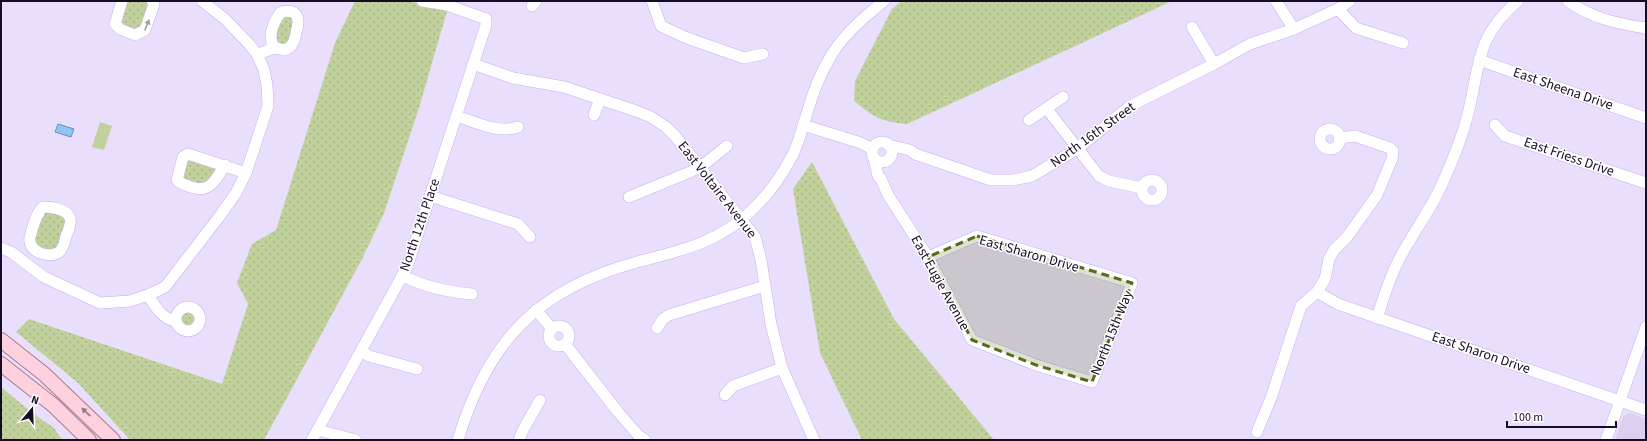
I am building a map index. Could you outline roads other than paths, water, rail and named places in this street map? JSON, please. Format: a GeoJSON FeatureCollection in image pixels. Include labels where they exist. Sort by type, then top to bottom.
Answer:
{"type":"FeatureCollection","features":[{"type":"Feature","properties":{"kind":"main road"},"geometry":{"type":"LineString","coordinates":[[1,340],[44,374],[114,440]]}},
{"type":"Feature","properties":{"kind":"main road"},"geometry":{"type":"LineString","coordinates":[[1,364],[52,405],[88,440]]}},
{"type":"Feature","properties":{"kind":"street"},"geometry":{"type":"LineString","coordinates":[[122,1],[115,24],[120,29],[135,35],[145,30],[154,4],[152,1]]}},
{"type":"Feature","properties":{"kind":"street"},"geometry":{"type":"LineString","coordinates":[[1,248],[11,252],[44,277],[100,303],[130,302],[148,296],[165,286],[236,193],[246,173],[268,106],[267,85],[264,70],[257,54],[225,19],[202,1]]}},
{"type":"Feature","properties":{"kind":"street","name":"North 12th Place"},"geometry":{"type":"LineString","coordinates":[[312,440],[403,276],[486,24],[486,19],[447,5],[422,1]]}},
{"type":"Feature","properties":{"kind":"street"},"geometry":{"type":"LineString","coordinates":[[652,1],[661,26],[687,38],[744,58],[763,54]]}},
{"type":"Feature","properties":{"kind":"street"},"geometry":{"type":"LineString","coordinates":[[458,440],[468,407],[487,369],[508,339],[536,310],[556,295],[582,281],[611,269],[685,250],[712,239],[741,220],[758,203],[791,159],[819,80],[827,62],[837,46],[859,22],[884,1]]}},
{"type":"Feature","properties":{"kind":"street"},"geometry":{"type":"LineString","coordinates":[[1276,1],[1294,30]]}},
{"type":"Feature","properties":{"kind":"street","name":"North 16th Street"},"geometry":{"type":"LineString","coordinates":[[888,145],[910,150],[915,154],[991,180],[1012,180],[1032,176],[1077,149],[1130,106],[1214,64],[1250,44],[1294,30],[1338,9],[1350,1]]}},
{"type":"Feature","properties":{"kind":"street"},"geometry":{"type":"LineString","coordinates":[[1377,318],[1395,269],[1438,193],[1450,165],[1468,115],[1484,42],[1497,21],[1518,1]]}},
{"type":"Feature","properties":{"kind":"street"},"geometry":{"type":"LineString","coordinates":[[1568,1],[1577,8],[1596,17],[1624,25],[1646,28]]}},
{"type":"Feature","properties":{"kind":"street"},"geometry":{"type":"LineString","coordinates":[[1338,9],[1356,28],[1403,43]]}},
{"type":"Feature","properties":{"kind":"street"},"geometry":{"type":"LineString","coordinates":[[1192,27],[1214,64]]}},
{"type":"Feature","properties":{"kind":"street"},"geometry":{"type":"LineString","coordinates":[[257,54],[275,48]]}},
{"type":"Feature","properties":{"kind":"street","name":"East Sheena Drive"},"geometry":{"type":"LineString","coordinates":[[1479,60],[1646,118]]}},
{"type":"Feature","properties":{"kind":"street","name":"East Voltaire Avenue"},"geometry":{"type":"LineString","coordinates":[[473,64],[513,78],[564,87],[600,99],[651,118],[666,127],[675,136],[755,237],[758,245],[771,324],[782,368],[814,440]]}},
{"type":"Feature","properties":{"kind":"street"},"geometry":{"type":"LineString","coordinates":[[1029,120],[1063,97]]}},
{"type":"Feature","properties":{"kind":"street"},"geometry":{"type":"LineString","coordinates":[[594,115],[600,99]]}},
{"type":"Feature","properties":{"kind":"street"},"geometry":{"type":"LineString","coordinates":[[1047,109],[1099,176],[1109,181],[1142,188]]}},
{"type":"Feature","properties":{"kind":"street"},"geometry":{"type":"LineString","coordinates":[[456,116],[498,129],[510,130],[518,126]]}},
{"type":"Feature","properties":{"kind":"street"},"geometry":{"type":"LineString","coordinates":[[803,125],[861,144],[873,153],[878,162],[889,159]]}},
{"type":"Feature","properties":{"kind":"street","name":"East Friess Drive"},"geometry":{"type":"LineString","coordinates":[[1495,125],[1505,136],[1646,183]]}},
{"type":"Feature","properties":{"kind":"street"},"geometry":{"type":"LineString","coordinates":[[1257,432],[1271,398],[1301,306],[1317,292],[1325,279],[1329,259],[1334,250],[1347,237],[1377,195],[1392,158],[1392,151],[1385,146],[1355,136],[1339,138]]}},
{"type":"Feature","properties":{"kind":"street"},"geometry":{"type":"LineString","coordinates":[[873,153],[879,143],[888,145],[891,149],[889,159],[884,165],[881,179]]}},
{"type":"Feature","properties":{"kind":"street"},"geometry":{"type":"LineString","coordinates":[[629,197],[690,172],[727,146]]}},
{"type":"Feature","properties":{"kind":"street","name":"East Eugie Avenue"},"geometry":{"type":"LineString","coordinates":[[873,153],[878,176],[881,179],[888,195],[928,257],[972,340],[1036,365],[1092,382]]}},
{"type":"Feature","properties":{"kind":"street","name":"North 16th Street"},"geometry":{"type":"LineString","coordinates":[[889,159],[898,154],[915,154]]}},
{"type":"Feature","properties":{"kind":"street"},"geometry":{"type":"LineString","coordinates":[[225,165],[246,173]]}},
{"type":"Feature","properties":{"kind":"street"},"geometry":{"type":"LineString","coordinates":[[430,196],[518,224],[530,237]]}},
{"type":"Feature","properties":{"kind":"street"},"geometry":{"type":"LineString","coordinates":[[44,207],[50,207],[66,212],[70,217],[70,222],[64,245],[60,252],[54,254],[36,252],[29,242],[39,212],[44,207]]}},
{"type":"Feature","properties":{"kind":"street","name":"East Sharon Drive"},"geometry":{"type":"LineString","coordinates":[[928,257],[977,236],[1132,284]]}},
{"type":"Feature","properties":{"kind":"street"},"geometry":{"type":"LineString","coordinates":[[27,264],[36,252]]}},
{"type":"Feature","properties":{"kind":"street"},"geometry":{"type":"LineString","coordinates":[[403,276],[412,281],[458,293],[472,294]]}},
{"type":"Feature","properties":{"kind":"street","name":"North 15th Way"},"geometry":{"type":"LineString","coordinates":[[1092,382],[1132,284]]}},
{"type":"Feature","properties":{"kind":"street"},"geometry":{"type":"LineString","coordinates":[[657,328],[663,319],[670,315],[765,286]]}},
{"type":"Feature","properties":{"kind":"street","name":"East Sharon Drive"},"geometry":{"type":"LineString","coordinates":[[1317,292],[1338,304],[1377,318],[1646,410]]}},
{"type":"Feature","properties":{"kind":"street"},"geometry":{"type":"LineString","coordinates":[[148,296],[166,318],[171,321],[176,321]]}},
{"type":"Feature","properties":{"kind":"street"},"geometry":{"type":"LineString","coordinates":[[536,310],[552,329],[559,326],[566,330],[568,337],[565,344],[618,412],[638,435],[645,440]]}},
{"type":"Feature","properties":{"kind":"street"},"geometry":{"type":"LineString","coordinates":[[1606,440],[1646,327]]}},
{"type":"Feature","properties":{"kind":"street"},"geometry":{"type":"LineString","coordinates":[[361,351],[368,356],[418,369]]}},
{"type":"Feature","properties":{"kind":"street"},"geometry":{"type":"LineString","coordinates":[[725,395],[733,386],[782,368]]}},
{"type":"Feature","properties":{"kind":"street"},"geometry":{"type":"LineString","coordinates":[[519,440],[540,400]]}},
{"type":"Feature","properties":{"kind":"street"},"geometry":{"type":"LineString","coordinates":[[318,430],[356,440]]}},
{"type":"Feature","properties":{"kind":"water"},"geometry":{"type":"Polygon","coordinates":[[[58,124],[74,129],[71,137],[55,132],[58,124]]]}}]}
